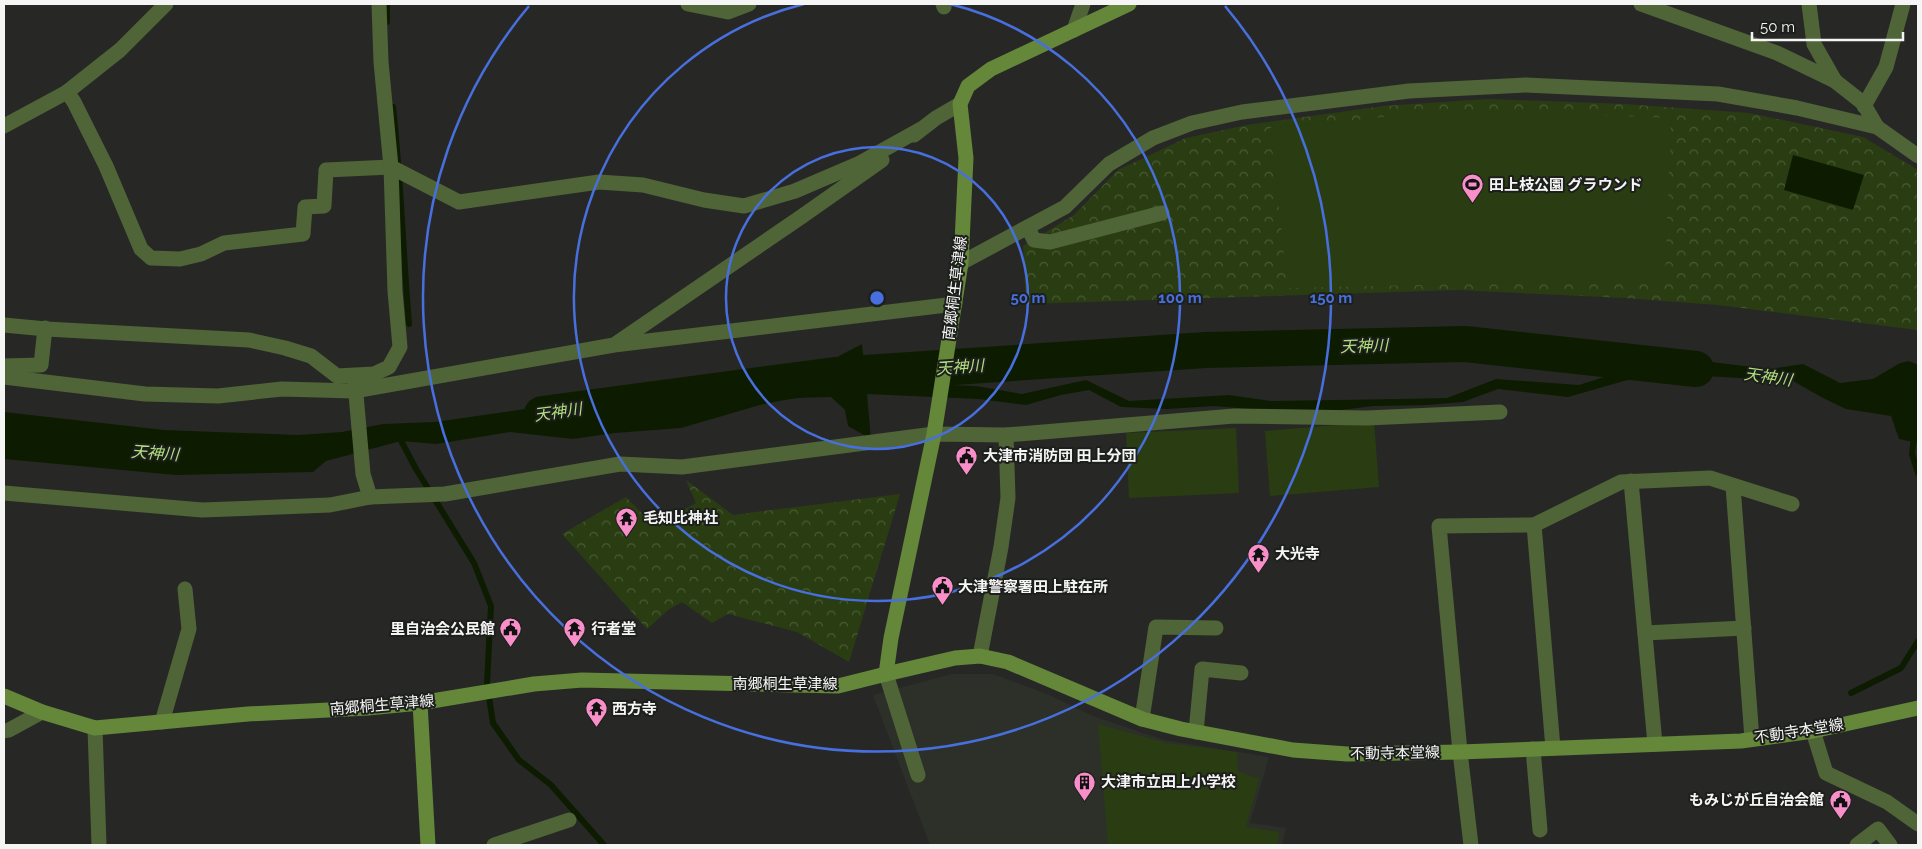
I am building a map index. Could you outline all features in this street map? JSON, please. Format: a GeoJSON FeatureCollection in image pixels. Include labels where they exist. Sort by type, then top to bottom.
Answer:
{"type":"FeatureCollection","features":[{"type":"Feature","properties":{"kind":"main road"},"geometry":{"type":"LineString","coordinates":[[960,104],[968,86],[991,69],[1129,4]]}},
{"type":"Feature","properties":{"kind":"main road","name":"南郷桐生草津線"},"geometry":{"type":"LineString","coordinates":[[4,696],[42,712],[95,728],[420,703],[534,684],[582,680],[838,686],[886,674],[891,638],[934,434],[961,263],[966,158],[960,104]]}},
{"type":"Feature","properties":{"kind":"main road","name":"不動寺本堂線"},"geometry":{"type":"LineString","coordinates":[[886,674],[947,659],[980,656],[1008,662],[1142,719],[1196,732],[1293,750],[1347,754],[1460,752],[1752,739],[1813,731],[1918,708]]}},
{"type":"Feature","properties":{"kind":"main road"},"geometry":{"type":"LineString","coordinates":[[420,703],[428,845]]}},
{"type":"Feature","properties":{"kind":"street"},"geometry":{"type":"LineString","coordinates":[[4,126],[67,92],[120,50],[166,4]]}},
{"type":"Feature","properties":{"kind":"street"},"geometry":{"type":"LineString","coordinates":[[4,325],[249,340],[311,356],[338,376],[355,383],[389,367],[400,347],[395,291],[391,167],[381,62],[379,4]]}},
{"type":"Feature","properties":{"kind":"street"},"geometry":{"type":"LineString","coordinates":[[688,4],[728,12],[749,4]]}},
{"type":"Feature","properties":{"kind":"street"},"geometry":{"type":"LineString","coordinates":[[1074,30],[1083,4]]}},
{"type":"Feature","properties":{"kind":"street"},"geometry":{"type":"LineString","coordinates":[[1641,4],[1778,54],[1835,81],[1864,106],[1877,127]]}},
{"type":"Feature","properties":{"kind":"street"},"geometry":{"type":"LineString","coordinates":[[1809,4],[1814,44],[1835,81]]}},
{"type":"Feature","properties":{"kind":"street"},"geometry":{"type":"LineString","coordinates":[[1864,106],[1886,67],[1903,4]]}},
{"type":"Feature","properties":{"kind":"street"},"geometry":{"type":"LineString","coordinates":[[961,263],[1065,207],[1109,164],[1153,138],[1192,123],[1242,112],[1399,92],[1526,85],[1718,94],[1797,108],[1877,127],[1918,156]]}},
{"type":"Feature","properties":{"kind":"street"},"geometry":{"type":"LineString","coordinates":[[67,92],[74,102],[106,166],[141,249],[151,258],[180,260],[201,254],[224,243],[303,234],[305,207],[324,206],[326,170],[391,167],[459,202],[599,182],[643,185],[704,200],[744,206],[795,192],[858,164],[921,129]]}},
{"type":"Feature","properties":{"kind":"street"},"geometry":{"type":"LineString","coordinates":[[614,345],[802,217],[936,118],[960,104]]}},
{"type":"Feature","properties":{"kind":"street"},"geometry":{"type":"LineString","coordinates":[[1028,228],[1034,240],[1050,242],[1095,232],[1162,213]]}},
{"type":"Feature","properties":{"kind":"street"},"geometry":{"type":"LineString","coordinates":[[4,377],[145,394],[218,396],[355,383],[614,345],[954,308]]}},
{"type":"Feature","properties":{"kind":"street"},"geometry":{"type":"LineString","coordinates":[[4,366],[41,365],[45,328]]}},
{"type":"Feature","properties":{"kind":"street"},"geometry":{"type":"LineString","coordinates":[[355,383],[363,474],[370,497]]}},
{"type":"Feature","properties":{"kind":"street"},"geometry":{"type":"LineString","coordinates":[[4,493],[202,510],[330,506],[370,497],[445,494],[620,464],[682,467],[934,434],[1006,435],[1234,416],[1367,418],[1500,412]]}},
{"type":"Feature","properties":{"kind":"street"},"geometry":{"type":"LineString","coordinates":[[980,656],[1001,547],[1008,498],[1006,435]]}},
{"type":"Feature","properties":{"kind":"street"},"geometry":{"type":"LineString","coordinates":[[1471,845],[1460,752],[1439,526],[1534,524],[1622,482],[1631,481],[1710,478],[1792,504]]}},
{"type":"Feature","properties":{"kind":"street"},"geometry":{"type":"LineString","coordinates":[[1631,481],[1655,744]]}},
{"type":"Feature","properties":{"kind":"street"},"geometry":{"type":"LineString","coordinates":[[1733,486],[1752,739]]}},
{"type":"Feature","properties":{"kind":"street"},"geometry":{"type":"LineString","coordinates":[[1534,524],[1553,748]]}},
{"type":"Feature","properties":{"kind":"street"},"geometry":{"type":"LineString","coordinates":[[162,722],[189,629],[185,589]]}},
{"type":"Feature","properties":{"kind":"street"},"geometry":{"type":"LineString","coordinates":[[1142,719],[1156,626],[1216,628]]}},
{"type":"Feature","properties":{"kind":"street"},"geometry":{"type":"LineString","coordinates":[[1644,634],[1744,628]]}},
{"type":"Feature","properties":{"kind":"street"},"geometry":{"type":"LineString","coordinates":[[1196,732],[1202,669],[1242,673]]}},
{"type":"Feature","properties":{"kind":"street"},"geometry":{"type":"LineString","coordinates":[[886,674],[918,775]]}},
{"type":"Feature","properties":{"kind":"street"},"geometry":{"type":"LineString","coordinates":[[4,730],[9,730],[42,712]]}},
{"type":"Feature","properties":{"kind":"street"},"geometry":{"type":"LineString","coordinates":[[95,728],[100,845]]}},
{"type":"Feature","properties":{"kind":"street"},"geometry":{"type":"LineString","coordinates":[[1813,731],[1826,773],[1887,802],[1918,824]]}},
{"type":"Feature","properties":{"kind":"street"},"geometry":{"type":"LineString","coordinates":[[1533,749],[1540,830]]}},
{"type":"Feature","properties":{"kind":"street"},"geometry":{"type":"LineString","coordinates":[[494,845],[569,820]]}},
{"type":"Feature","properties":{"kind":"street"},"geometry":{"type":"LineString","coordinates":[[1857,845],[1878,829],[1890,845]]}},
{"type":"Feature","properties":{"kind":"shaded area"},"geometry":{"type":"Polygon","coordinates":[[[952,674],[993,674],[1047,694],[1093,716],[1164,740],[1269,757],[1250,823],[1286,828],[1282,845],[930,845],[873,695],[952,674]]]}},
{"type":"Feature","properties":{"kind":"green space"},"geometry":{"type":"Polygon","coordinates":[[[1488,99],[1624,104],[1749,113],[1863,137],[1918,170],[1918,330],[1718,305],[1625,298],[1457,290],[1026,304],[1023,246],[1074,215],[1118,170],[1186,138],[1247,125],[1384,106],[1488,99]]]}},
{"type":"Feature","properties":{"kind":"green space","name":"田上枝公園 グラウンド"},"geometry":{"type":"Polygon","coordinates":[[[1458,110],[1671,118],[1665,279],[1288,288],[1270,128],[1458,110]]]}},
{"type":"Feature","properties":{"kind":"green space"},"geometry":{"type":"Polygon","coordinates":[[[1374,422],[1379,487],[1270,496],[1265,431],[1374,422]]]}},
{"type":"Feature","properties":{"kind":"green space"},"geometry":{"type":"Polygon","coordinates":[[[1236,428],[1239,493],[1129,498],[1126,433],[1236,428]]]}},
{"type":"Feature","properties":{"kind":"green space"},"geometry":{"type":"Polygon","coordinates":[[[686,480],[733,515],[900,494],[849,662],[797,632],[728,614],[712,623],[682,602],[668,610],[647,629],[562,534],[626,497],[654,526],[696,503],[686,480]]]}},
{"type":"Feature","properties":{"kind":"green space"},"geometry":{"type":"Polygon","coordinates":[[[1098,724],[1166,743],[1237,752],[1238,771],[1259,779],[1246,827],[1279,832],[1277,845],[1108,845],[1098,724]]]}},
{"type":"Feature","properties":{"kind":"water"},"geometry":{"type":"Polygon","coordinates":[[[1793,155],[1864,175],[1853,210],[1784,190],[1793,155]]]}},
{"type":"Feature","properties":{"kind":"water"},"geometry":{"type":"Polygon","coordinates":[[[862,344],[866,382],[976,386],[1022,394],[1086,380],[1129,401],[1229,395],[1271,401],[1447,398],[1496,379],[1579,385],[1654,361],[1695,360],[1769,369],[1803,364],[1840,383],[1873,379],[1900,363],[1909,361],[1918,365],[1918,443],[1899,439],[1891,416],[1846,409],[1793,381],[1652,373],[1568,397],[1498,389],[1463,402],[1373,406],[1309,414],[1214,406],[1167,409],[1121,407],[1089,390],[1061,395],[1026,405],[979,399],[867,394],[871,439],[848,426],[845,410],[831,397],[793,398],[760,405],[681,428],[615,433],[573,439],[510,432],[436,444],[401,441],[326,461],[313,472],[176,475],[4,459],[4,412],[164,430],[298,435],[342,432],[383,424],[435,422],[588,400],[592,416],[659,413],[736,395],[778,393],[839,382],[839,356],[862,344]]]}},
{"type":"Feature","properties":{"kind":"waterway"},"geometry":{"type":"LineString","coordinates":[[387,4],[387,22]]}},
{"type":"Feature","properties":{"kind":"waterway"},"geometry":{"type":"LineString","coordinates":[[393,107],[409,324]]}},
{"type":"Feature","properties":{"kind":"waterway","name":"天神川"},"geometry":{"type":"LineString","coordinates":[[542,414],[835,375],[1206,350],[1465,344],[1696,369]]}},
{"type":"Feature","properties":{"kind":"waterway"},"geometry":{"type":"LineString","coordinates":[[398,435],[416,469],[474,563],[491,606],[487,684],[493,723],[519,760],[551,785],[604,845]]}},
{"type":"Feature","properties":{"kind":"waterway"},"geometry":{"type":"LineString","coordinates":[[1914,436],[1912,454],[1918,473]]}},
{"type":"Feature","properties":{"kind":"waterway"},"geometry":{"type":"LineString","coordinates":[[1851,693],[1901,668],[1918,641]]}},
{"type":"Feature","properties":{"kind":"place","name":"田上枝公園 グラウンド"},"geometry":{"type":"Point","coordinates":[1473,204]}},
{"type":"Feature","properties":{"kind":"place","name":"大津市消防団 田上分団"},"geometry":{"type":"Point","coordinates":[967,475]}},
{"type":"Feature","properties":{"kind":"place","name":"毛知比神社"},"geometry":{"type":"Point","coordinates":[627,537]}},
{"type":"Feature","properties":{"kind":"place","name":"大光寺"},"geometry":{"type":"Point","coordinates":[1259,573]}},
{"type":"Feature","properties":{"kind":"place","name":"大津警察署田上駐在所"},"geometry":{"type":"Point","coordinates":[942,606]}},
{"type":"Feature","properties":{"kind":"place","name":"里自治会公民館"},"geometry":{"type":"Point","coordinates":[511,648]}},
{"type":"Feature","properties":{"kind":"place","name":"行者堂"},"geometry":{"type":"Point","coordinates":[575,648]}},
{"type":"Feature","properties":{"kind":"place","name":"西方寺"},"geometry":{"type":"Point","coordinates":[596,728]}},
{"type":"Feature","properties":{"kind":"place","name":"大津市立田上小学校"},"geometry":{"type":"Point","coordinates":[1085,801]}},
{"type":"Feature","properties":{"kind":"place","name":"もみじが丘自治会館"},"geometry":{"type":"Point","coordinates":[1840,819]}}]}
